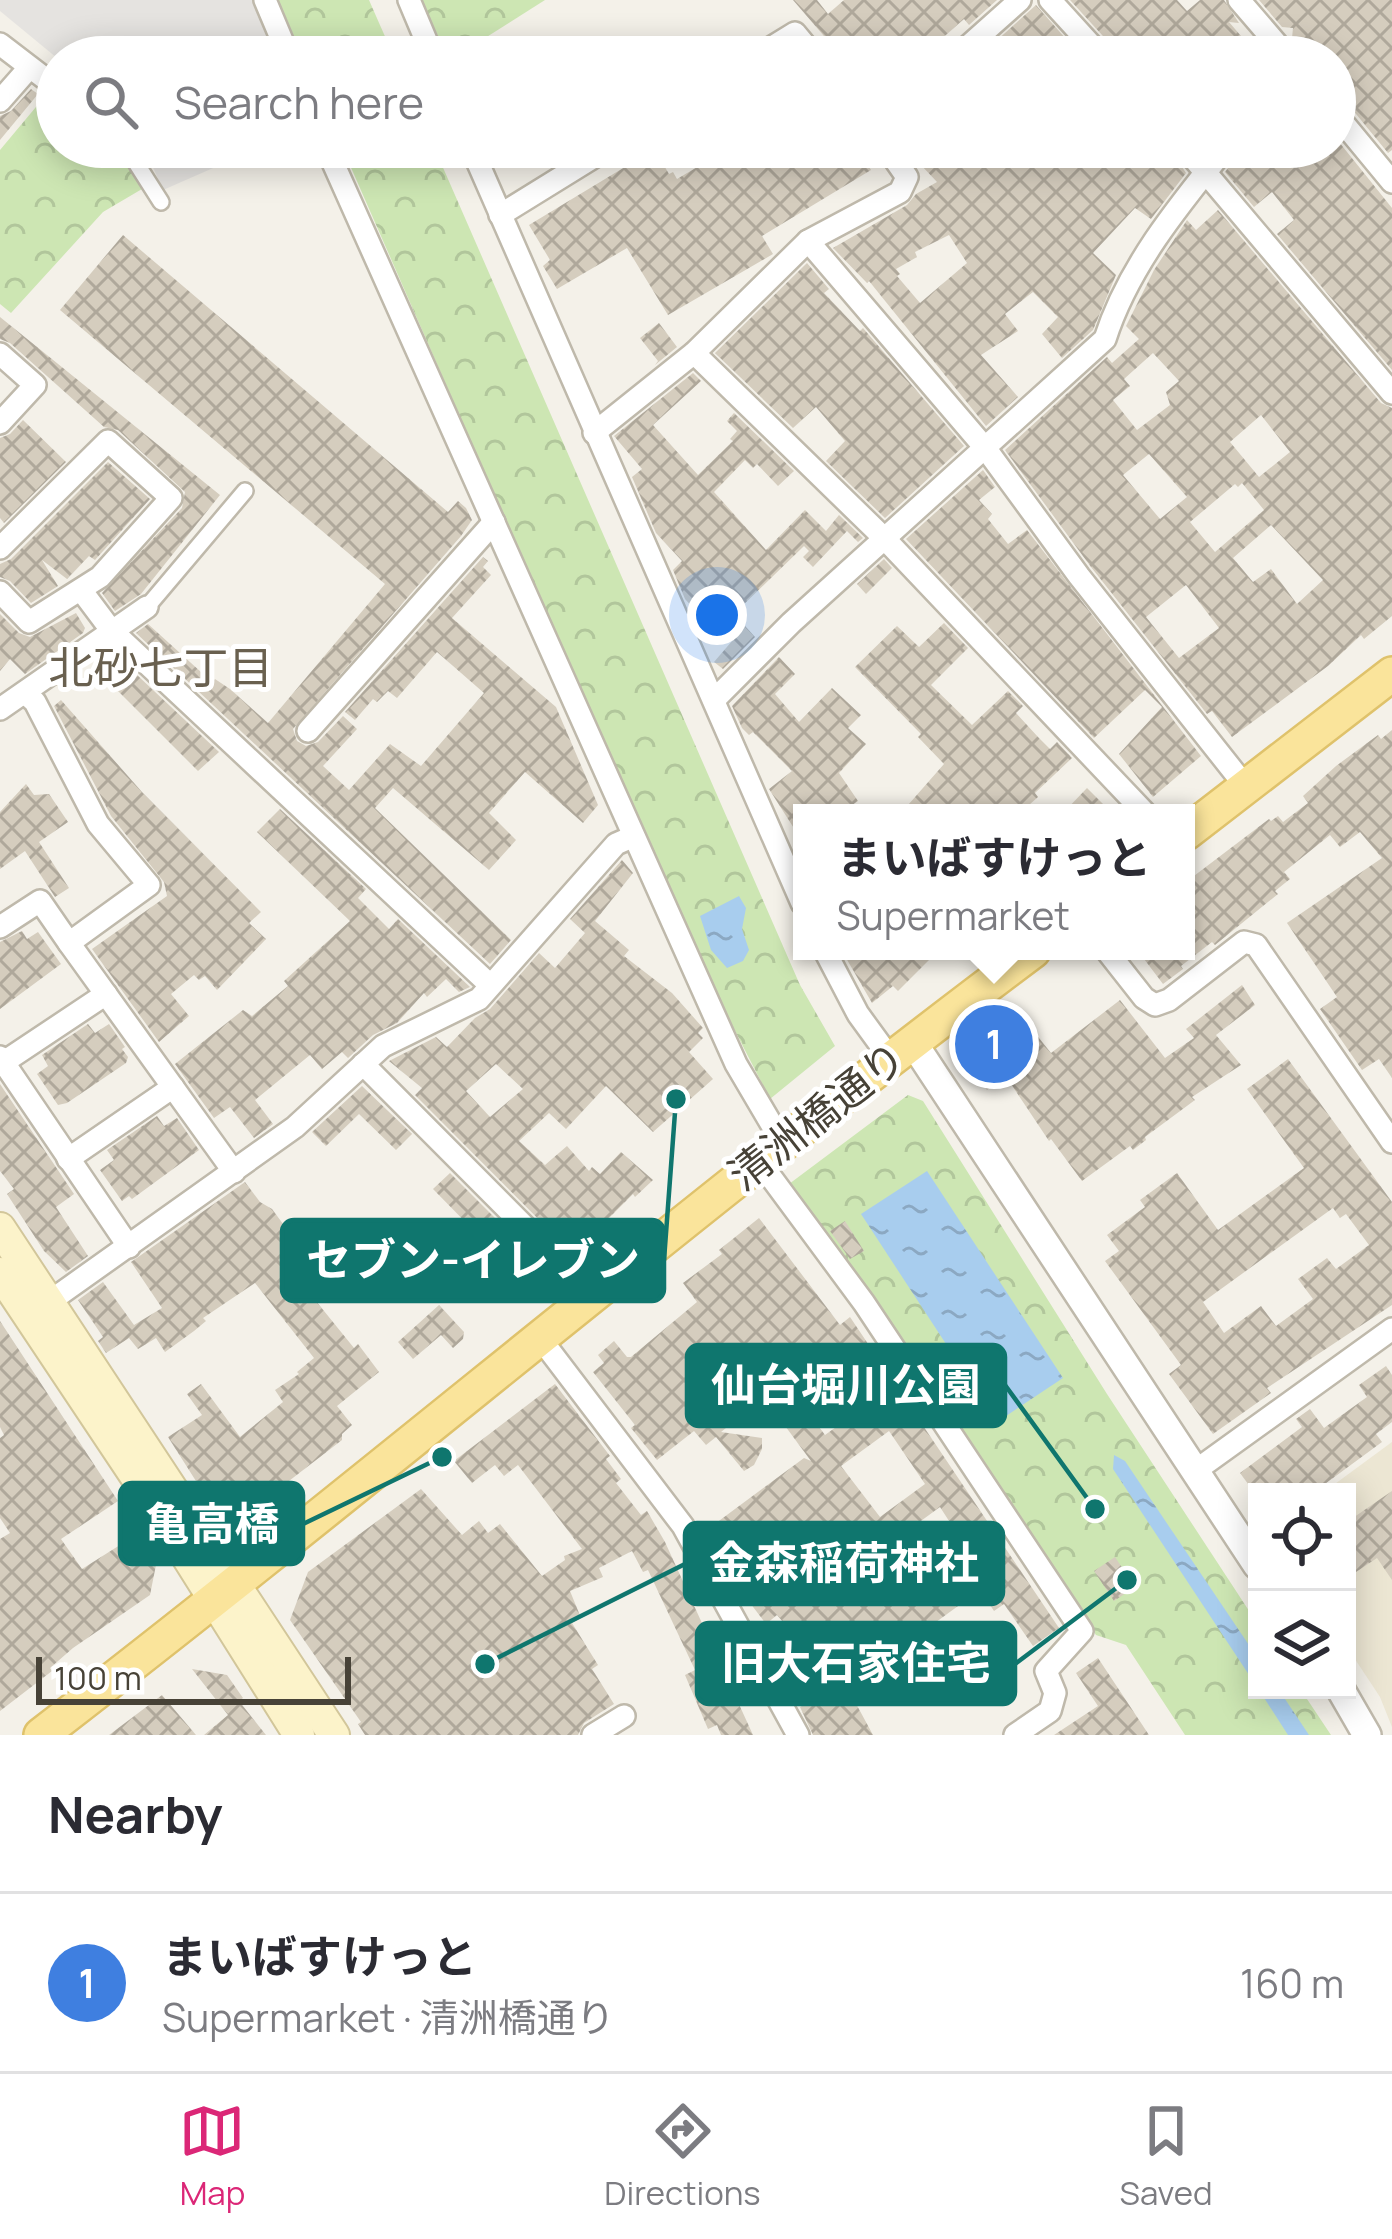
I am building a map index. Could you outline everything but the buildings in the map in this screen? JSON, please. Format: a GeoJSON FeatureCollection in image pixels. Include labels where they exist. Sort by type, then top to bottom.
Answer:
{"type":"FeatureCollection","features":[{"type":"Feature","properties":{"kind":"main road"},"geometry":{"type":"LineString","coordinates":[[1195,826],[1392,674]]}},
{"type":"Feature","properties":{"kind":"main road","name":"清洲橋通り"},"geometry":{"type":"LineString","coordinates":[[46,1733],[771,1152],[1021,960]]}},
{"type":"Feature","properties":{"kind":"main road"},"geometry":{"type":"LineString","coordinates":[[0,1228],[22,1305]]}},
{"type":"Feature","properties":{"kind":"main road"},"geometry":{"type":"LineString","coordinates":[[0,1274],[334,1735]]}},
{"type":"Feature","properties":{"kind":"main road"},"geometry":{"type":"LineString","coordinates":[[226,1592],[299,1735]]}},
{"type":"Feature","properties":{"kind":"street"},"geometry":{"type":"LineString","coordinates":[[265,0],[280,36]]}},
{"type":"Feature","properties":{"kind":"street"},"geometry":{"type":"LineString","coordinates":[[409,0],[424,36]]}},
{"type":"Feature","properties":{"kind":"street"},"geometry":{"type":"LineString","coordinates":[[980,36],[1020,0]]}},
{"type":"Feature","properties":{"kind":"street"},"geometry":{"type":"LineString","coordinates":[[1050,0],[1083,36]]}},
{"type":"Feature","properties":{"kind":"street"},"geometry":{"type":"LineString","coordinates":[[1239,0],[1270,36]]}},
{"type":"Feature","properties":{"kind":"street"},"geometry":{"type":"LineString","coordinates":[[0,44],[36,71]]}},
{"type":"Feature","properties":{"kind":"street"},"geometry":{"type":"LineString","coordinates":[[0,101],[36,81]]}},
{"type":"Feature","properties":{"kind":"street"},"geometry":{"type":"LineString","coordinates":[[1356,138],[1392,182]]}},
{"type":"Feature","properties":{"kind":"street"},"geometry":{"type":"LineString","coordinates":[[139,168],[161,202]]}},
{"type":"Feature","properties":{"kind":"street"},"geometry":{"type":"LineString","coordinates":[[335,168],[736,1064],[771,1152],[864,1303],[1082,1631],[1046,1671],[1055,1693],[1050,1711],[1015,1735]]}},
{"type":"Feature","properties":{"kind":"street"},"geometry":{"type":"LineString","coordinates":[[480,168],[793,882]]}},
{"type":"Feature","properties":{"kind":"street"},"geometry":{"type":"LineString","coordinates":[[500,215],[576,168]]}},
{"type":"Feature","properties":{"kind":"street"},"geometry":{"type":"LineString","coordinates":[[594,433],[694,352],[808,241],[900,192],[907,177],[901,168]]}},
{"type":"Feature","properties":{"kind":"street"},"geometry":{"type":"LineString","coordinates":[[1203,168],[1392,393]]}},
{"type":"Feature","properties":{"kind":"street"},"geometry":{"type":"LineString","coordinates":[[714,700],[884,538],[1105,340],[1155,238],[1208,168]]}},
{"type":"Feature","properties":{"kind":"street"},"geometry":{"type":"LineString","coordinates":[[808,241],[986,449],[1078,577],[1246,787]]}},
{"type":"Feature","properties":{"kind":"street"},"geometry":{"type":"LineString","coordinates":[[694,352],[884,538],[1136,804]]}},
{"type":"Feature","properties":{"kind":"street"},"geometry":{"type":"LineString","coordinates":[[0,354],[35,385],[0,423]]}},
{"type":"Feature","properties":{"kind":"street"},"geometry":{"type":"LineString","coordinates":[[0,548],[108,441],[172,497],[100,577],[29,622],[0,592]]}},
{"type":"Feature","properties":{"kind":"street"},"geometry":{"type":"LineString","coordinates":[[0,709],[147,607],[245,491]]}},
{"type":"Feature","properties":{"kind":"street"},"geometry":{"type":"LineString","coordinates":[[308,731],[494,521]]}},
{"type":"Feature","properties":{"kind":"street"},"geometry":{"type":"LineString","coordinates":[[81,590],[111,630],[490,985]]}},
{"type":"Feature","properties":{"kind":"street"},"geometry":{"type":"LineString","coordinates":[[25,694],[35,702],[98,824],[149,885],[69,943]]}},
{"type":"Feature","properties":{"kind":"street"},"geometry":{"type":"LineString","coordinates":[[22,1305],[129,1247],[234,1172],[295,1127],[383,1046],[479,999],[616,844],[632,837]]}},
{"type":"Feature","properties":{"kind":"street"},"geometry":{"type":"LineString","coordinates":[[0,927],[40,901],[234,1172]]}},
{"type":"Feature","properties":{"kind":"street"},"geometry":{"type":"LineString","coordinates":[[1114,960],[1155,1005],[1244,942],[1256,945],[1392,1142]]}},
{"type":"Feature","properties":{"kind":"street"},"geometry":{"type":"LineString","coordinates":[[830,960],[858,1014],[901,1050],[1248,1552]]}},
{"type":"Feature","properties":{"kind":"street"},"geometry":{"type":"LineString","coordinates":[[106,994],[2,1059],[129,1247]]}},
{"type":"Feature","properties":{"kind":"street"},"geometry":{"type":"LineString","coordinates":[[363,1064],[592,1295]]}},
{"type":"Feature","properties":{"kind":"street"},"geometry":{"type":"LineString","coordinates":[[68,1159],[173,1087]]}},
{"type":"Feature","properties":{"kind":"street"},"geometry":{"type":"LineString","coordinates":[[1195,1472],[1392,1329]]}},
{"type":"Feature","properties":{"kind":"street"},"geometry":{"type":"LineString","coordinates":[[540,1338],[683,1526],[798,1735]]}},
{"type":"Feature","properties":{"kind":"street"},"geometry":{"type":"LineString","coordinates":[[1345,1699],[1367,1735]]}},
{"type":"Feature","properties":{"kind":"street"},"geometry":{"type":"LineString","coordinates":[[593,1735],[624,1716]]}},
{"type":"Feature","properties":{"kind":"shaded area"},"geometry":{"type":"Polygon","coordinates":[[[0,0],[254,0],[270,36],[36,36],[36,41],[0,11],[0,0]]]}},
{"type":"Feature","properties":{"kind":"shaded area"},"geometry":{"type":"Polygon","coordinates":[[[153,168],[213,168],[163,190],[153,168]]]}},
{"type":"Feature","properties":{"kind":"shaded area"},"geometry":{"type":"Polygon","coordinates":[[[1392,1442],[1392,1727],[1380,1697],[1356,1661],[1356,1483],[1336,1483],[1392,1442]]]}},
{"type":"Feature","properties":{"kind":"green space"},"geometry":{"type":"Polygon","coordinates":[[[278,0],[369,0],[385,36],[294,36],[278,0]]]}},
{"type":"Feature","properties":{"kind":"green space"},"geometry":{"type":"Polygon","coordinates":[[[421,0],[545,0],[488,36],[438,36],[421,0]]]}},
{"type":"Feature","properties":{"kind":"green space"},"geometry":{"type":"Polygon","coordinates":[[[36,107],[36,168],[133,168],[142,189],[103,212],[11,313],[0,304],[0,150],[36,107]]]}},
{"type":"Feature","properties":{"kind":"green space"},"geometry":{"type":"Polygon","coordinates":[[[351,168],[443,168],[800,985],[835,1046],[770,1099],[692,947],[351,168]]]}},
{"type":"Feature","properties":{"kind":"green space"},"geometry":{"type":"Polygon","coordinates":[[[908,1095],[923,1101],[1248,1609],[1248,1699],[1307,1699],[1331,1735],[1185,1735],[1126,1645],[1096,1635],[785,1187],[908,1095]]]}},
{"type":"Feature","properties":{"kind":"water"},"geometry":{"type":"Polygon","coordinates":[[[739,896],[746,908],[742,929],[749,950],[743,961],[727,968],[711,950],[700,916],[739,896]]]}},
{"type":"Feature","properties":{"kind":"water"},"geometry":{"type":"Polygon","coordinates":[[[927,1171],[1063,1378],[997,1422],[861,1214],[927,1171]]]}},
{"type":"Feature","properties":{"kind":"water"},"geometry":{"type":"Polygon","coordinates":[[[1114,1455],[1125,1461],[1248,1644],[1248,1673],[1113,1469],[1114,1455]]]}},
{"type":"Feature","properties":{"kind":"water"},"geometry":{"type":"Polygon","coordinates":[[[1265,1699],[1285,1699],[1309,1735],[1288,1735],[1265,1699]]]}},
{"type":"Feature","properties":{"kind":"place","name":"まいばすけっと"},"geometry":{"type":"Point","coordinates":[994,1044]}},
{"type":"Feature","properties":{"kind":"place","name":"セブン-イレブン"},"geometry":{"type":"Point","coordinates":[676,1099]}},
{"type":"Feature","properties":{"kind":"place","name":"亀高橋"},"geometry":{"type":"Point","coordinates":[442,1457]}},
{"type":"Feature","properties":{"kind":"place","name":"仙台堀川公園"},"geometry":{"type":"Point","coordinates":[1095,1509]}},
{"type":"Feature","properties":{"kind":"place","name":"旧大石家住宅"},"geometry":{"type":"Point","coordinates":[1127,1580]}},
{"type":"Feature","properties":{"kind":"place","name":"金森稲荷神社"},"geometry":{"type":"Point","coordinates":[485,1664]}},
{"type":"Feature","properties":{"kind":"district","name":"北砂七丁目"},"geometry":{"type":"Point","coordinates":[161,668]}}]}
